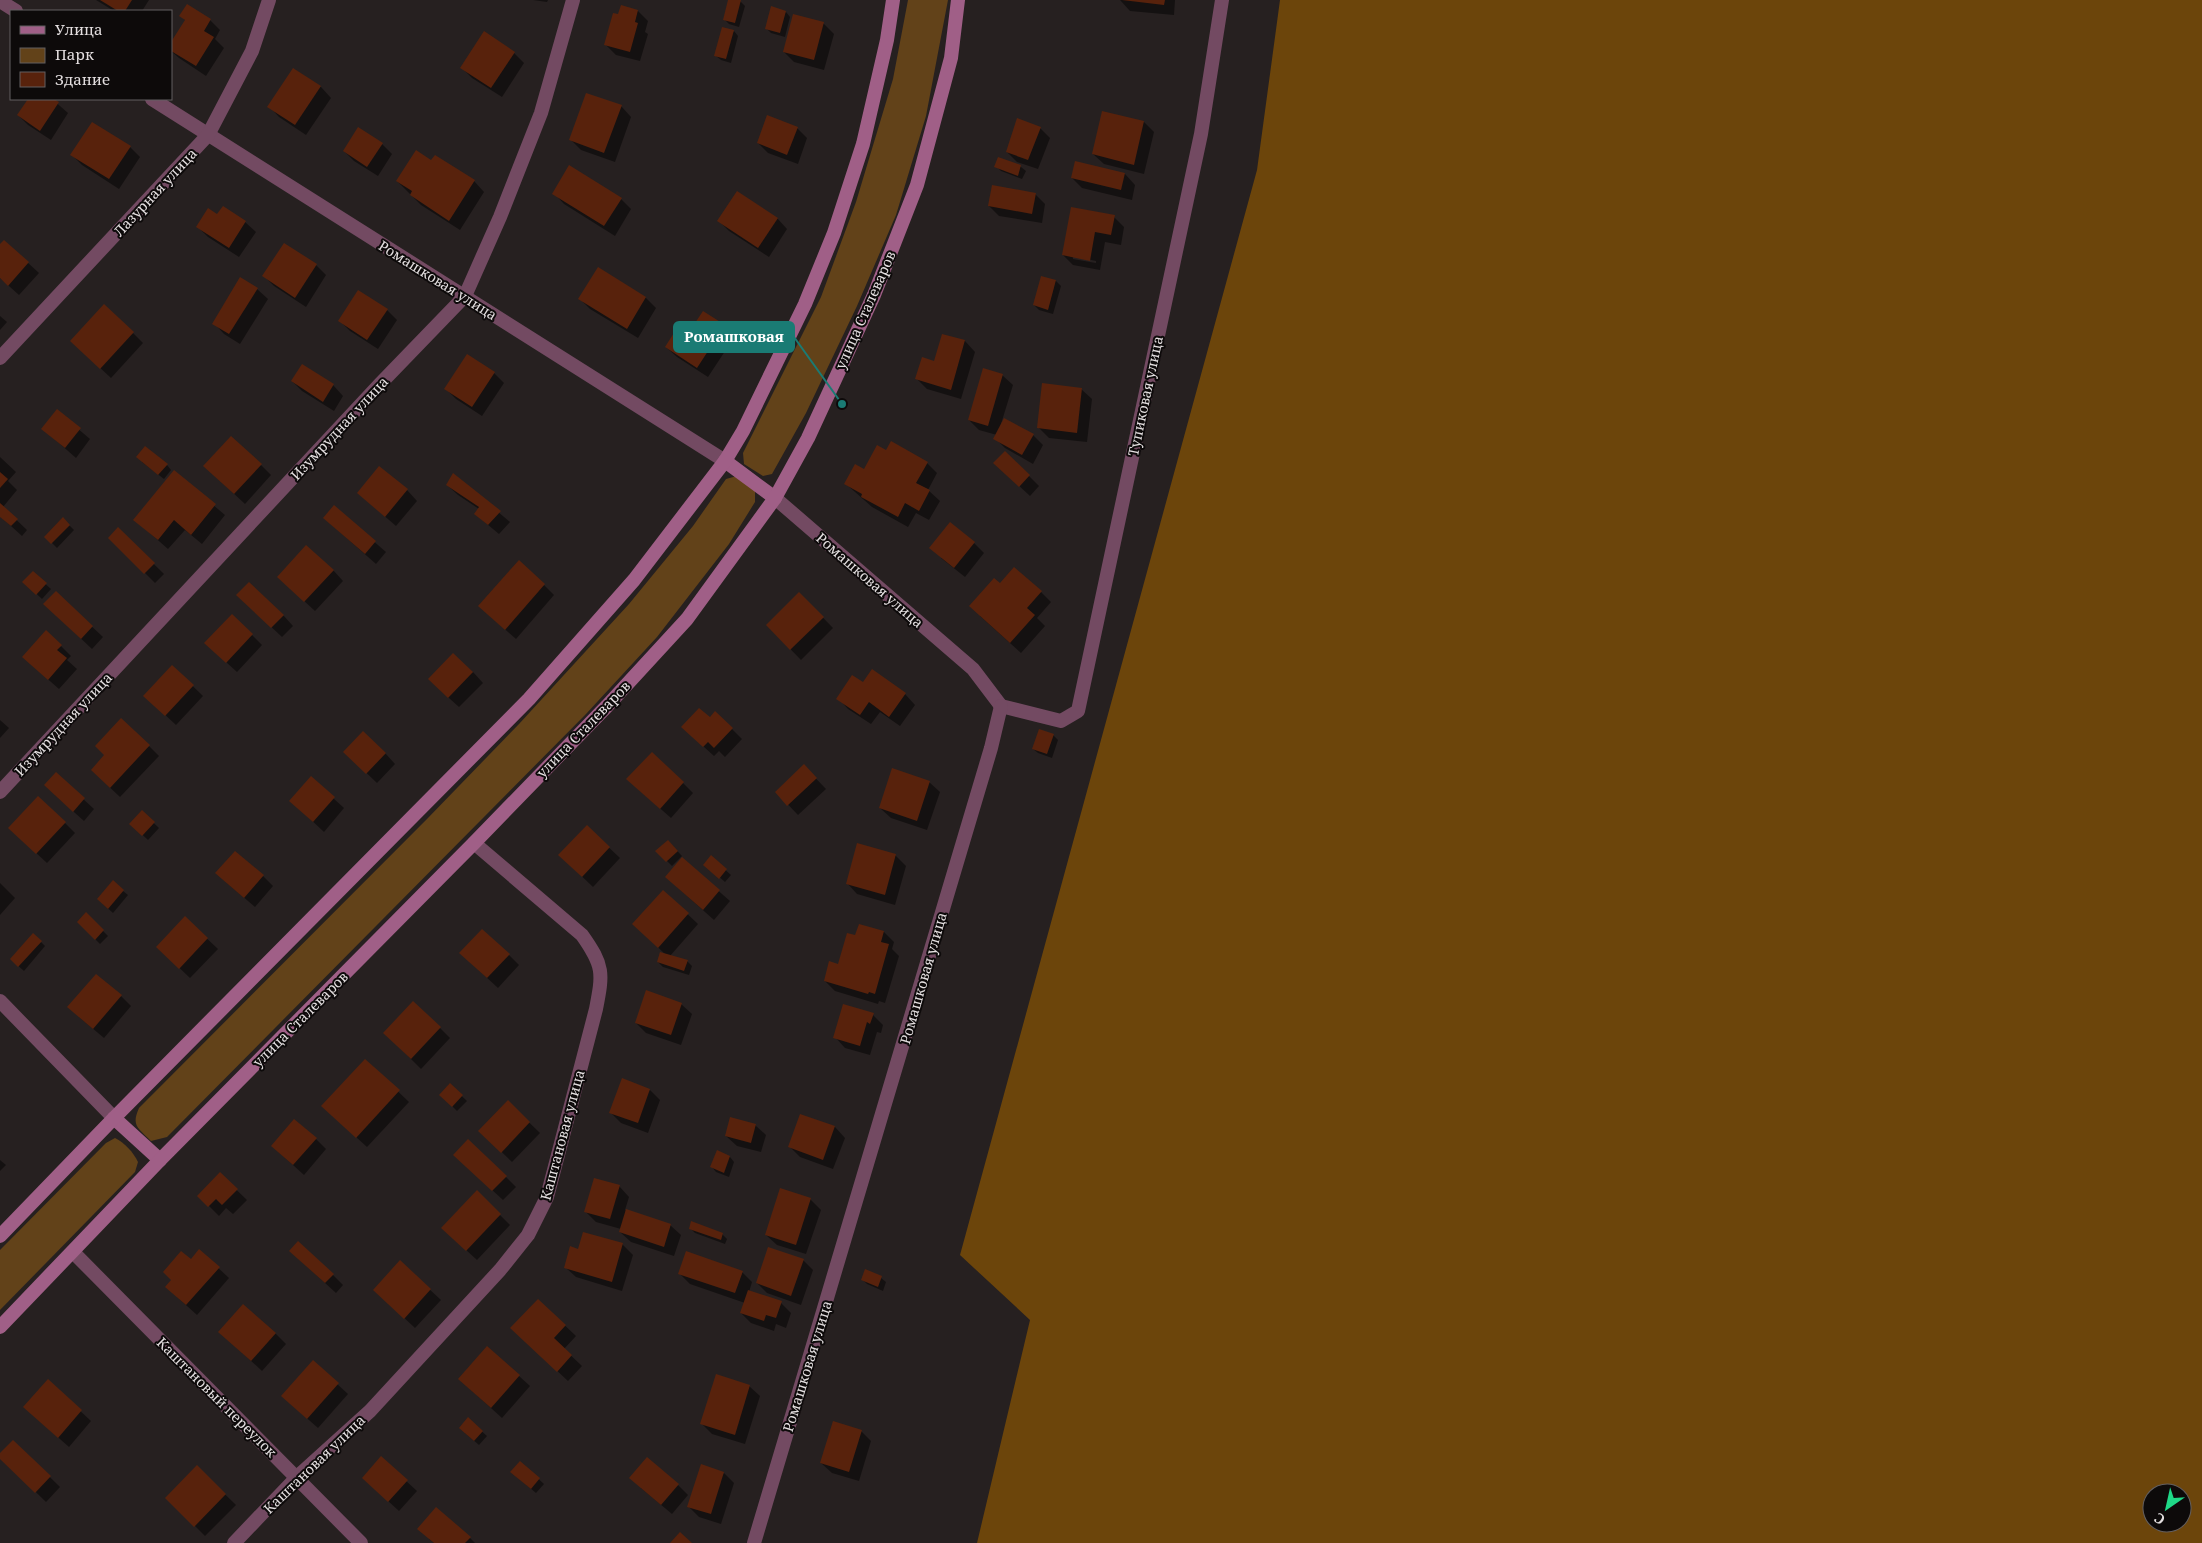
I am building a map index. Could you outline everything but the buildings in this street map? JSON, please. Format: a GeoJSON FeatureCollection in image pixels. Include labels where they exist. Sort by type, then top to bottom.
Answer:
{"type":"FeatureCollection","features":[{"type":"Feature","properties":{"kind":"main road"},"geometry":{"type":"LineString","coordinates":[[0,1236],[114,1118],[529,699],[634,580],[725,461],[742,431],[805,304],[834,233],[862,144],[887,40],[894,0]]}},
{"type":"Feature","properties":{"kind":"main road","name":"улица Сталеваров"},"geometry":{"type":"LineString","coordinates":[[0,1327],[160,1160],[474,843],[687,619],[775,498],[808,438],[874,295],[917,184],[951,58],[958,0]]}},
{"type":"Feature","properties":{"kind":"main road"},"geometry":{"type":"LineString","coordinates":[[725,461],[775,498]]}},
{"type":"Feature","properties":{"kind":"main road"},"geometry":{"type":"LineString","coordinates":[[114,1118],[160,1160]]}},
{"type":"Feature","properties":{"kind":"street","name":"Лазурная улица"},"geometry":{"type":"LineString","coordinates":[[0,358],[208,135],[252,52],[269,0]]}},
{"type":"Feature","properties":{"kind":"street","name":"Изумрудная улица"},"geometry":{"type":"LineString","coordinates":[[0,792],[380,384],[465,296],[500,217],[541,113],[573,0]]}},
{"type":"Feature","properties":{"kind":"street","name":"Тупиковая улица"},"geometry":{"type":"LineString","coordinates":[[1001,706],[1061,721],[1078,711],[1201,134],[1222,0]]}},
{"type":"Feature","properties":{"kind":"street"},"geometry":{"type":"LineString","coordinates":[[0,1],[14,10]]}},
{"type":"Feature","properties":{"kind":"street","name":"Ромашковая улица"},"geometry":{"type":"LineString","coordinates":[[154,100],[725,461]]}},
{"type":"Feature","properties":{"kind":"street","name":"Ромашковая улица"},"geometry":{"type":"LineString","coordinates":[[754,1543],[868,1165],[985,767],[1001,706],[973,669],[775,498]]}},
{"type":"Feature","properties":{"kind":"street","name":"Каштановая улица"},"geometry":{"type":"LineString","coordinates":[[234,1543],[297,1477],[370,1411],[500,1270],[528,1235],[547,1197],[596,1010],[602,978],[596,954],[582,935],[474,843]]}},
{"type":"Feature","properties":{"kind":"street"},"geometry":{"type":"LineString","coordinates":[[0,1001],[114,1118]]}},
{"type":"Feature","properties":{"kind":"street","name":"Каштановый переулок"},"geometry":{"type":"LineString","coordinates":[[73,1252],[361,1543]]}},
{"type":"Feature","properties":{"kind":"green space"},"geometry":{"type":"Polygon","coordinates":[[[908,0],[948,0],[926,116],[896,215],[857,306],[806,413],[772,474],[763,476],[744,464],[743,453],[821,297],[856,202],[893,79],[908,0]]]}},
{"type":"Feature","properties":{"kind":"green space"},"geometry":{"type":"Polygon","coordinates":[[[737,476],[755,490],[755,502],[729,544],[657,637],[586,714],[167,1137],[151,1141],[137,1126],[136,1119],[139,1108],[519,724],[629,604],[693,526],[726,479],[737,476]]]}},
{"type":"Feature","properties":{"kind":"green space"},"geometry":{"type":"Polygon","coordinates":[[[115,1138],[125,1145],[136,1158],[138,1162],[135,1172],[0,1310],[0,1250],[106,1143],[115,1138]]]}},
{"type":"Feature","properties":{"kind":"shaded area"},"geometry":{"type":"Polygon","coordinates":[[[1280,0],[2202,0],[2202,1543],[977,1543],[1030,1320],[960,1255],[1257,170],[1280,0]]]}},
{"type":"Feature","properties":{"kind":"place","name":"Ромашковая"},"geometry":{"type":"Point","coordinates":[842,404]}}]}
